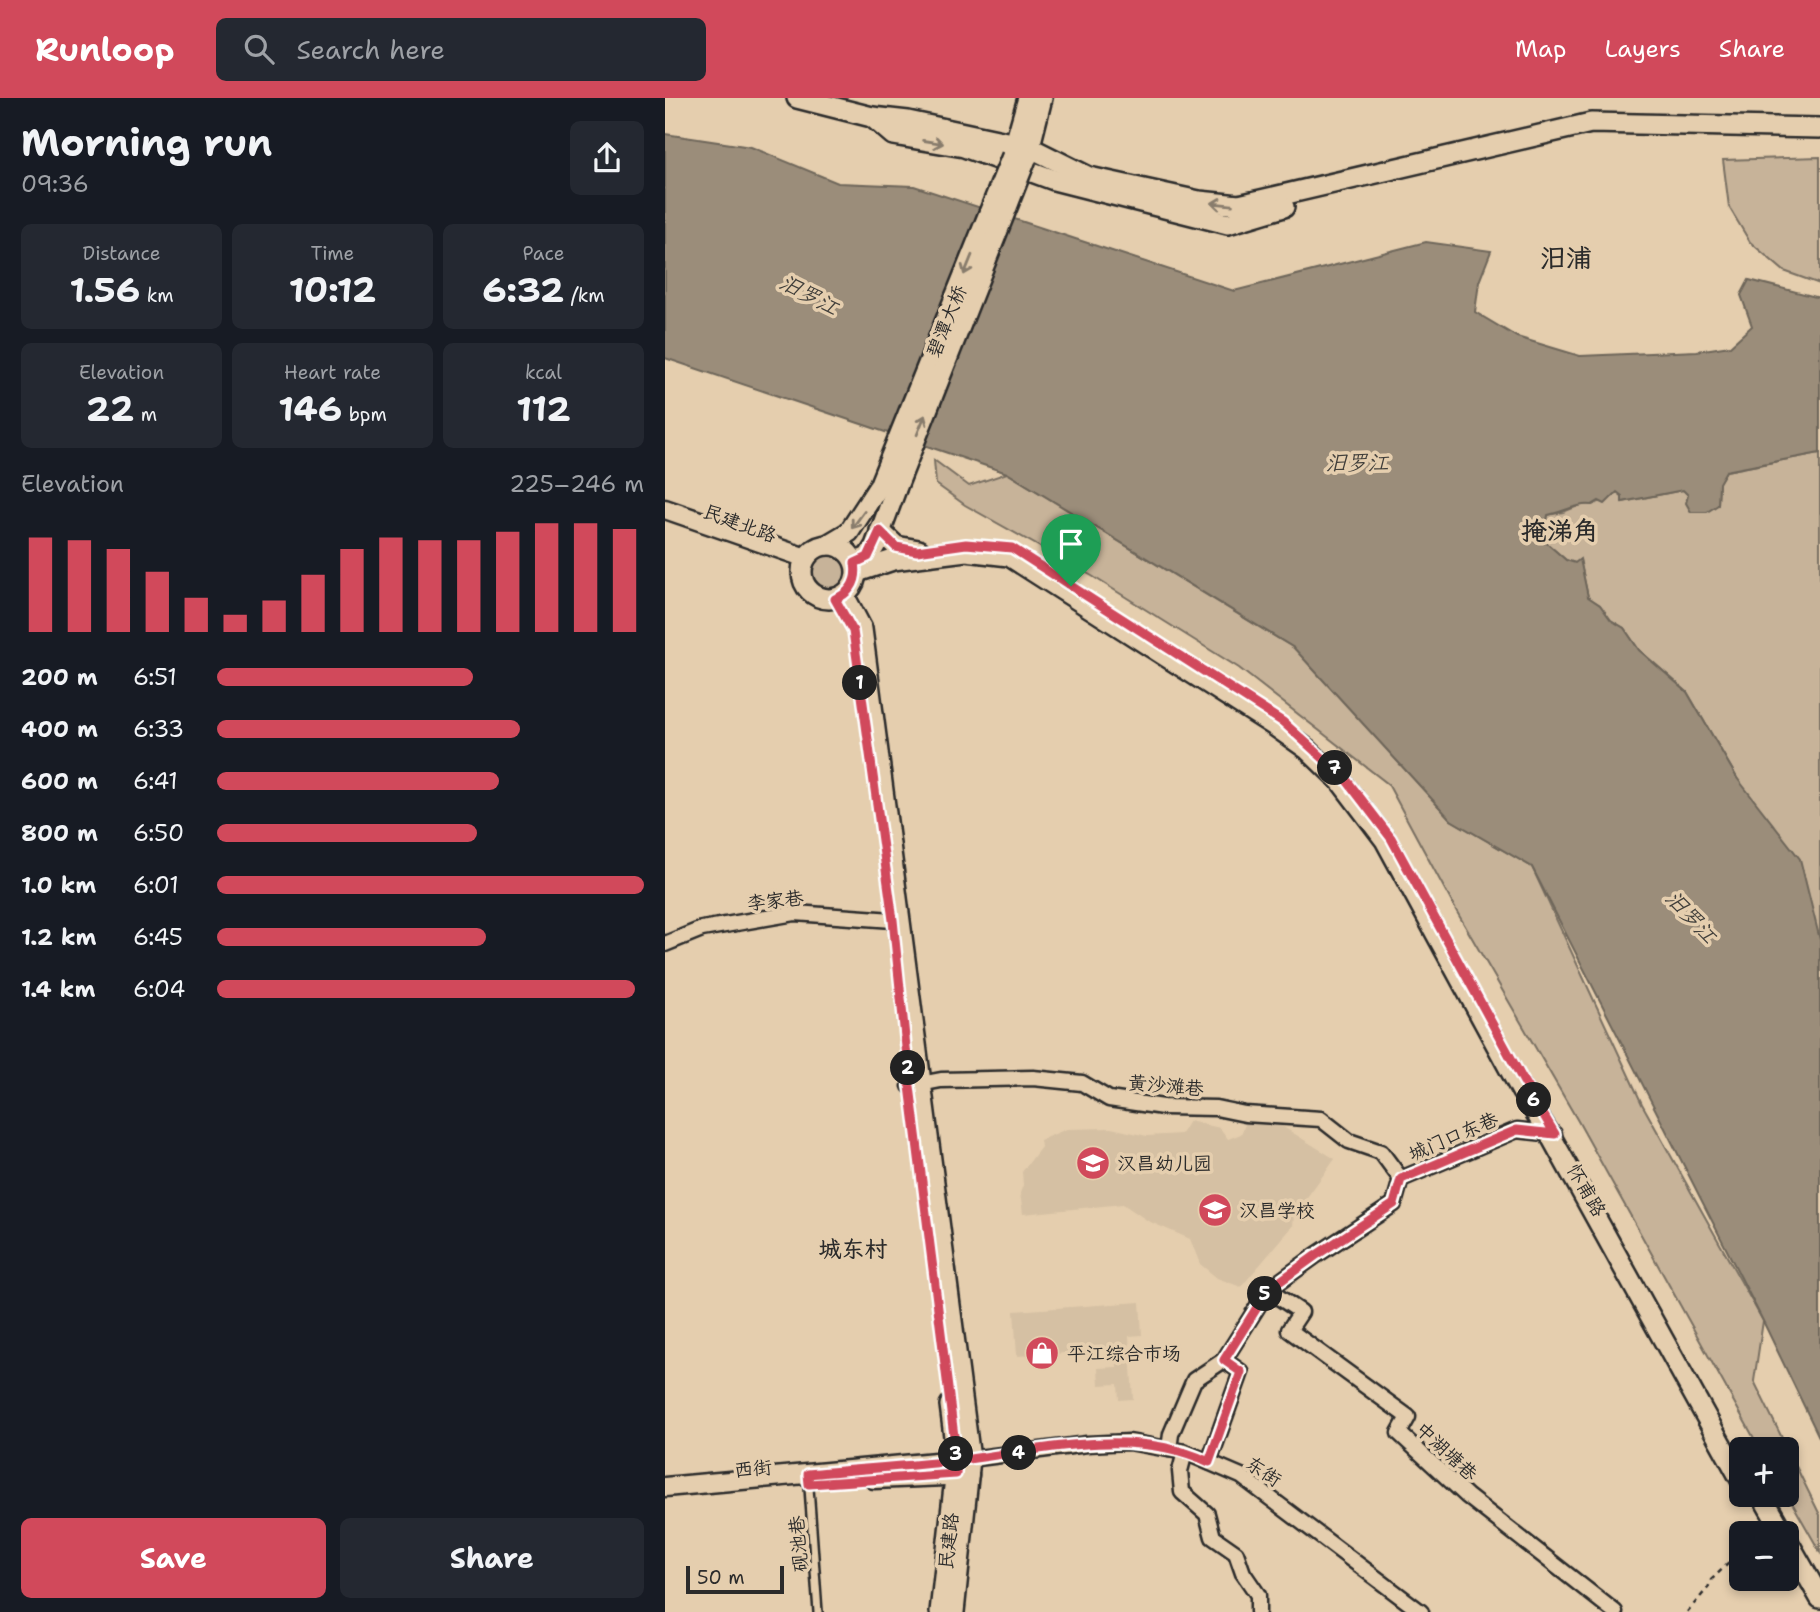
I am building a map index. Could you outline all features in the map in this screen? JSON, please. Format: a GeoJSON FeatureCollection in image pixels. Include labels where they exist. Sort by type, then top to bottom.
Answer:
{"type":"FeatureCollection","features":[{"type":"Feature","properties":{"kind":"main road"},"geometry":{"type":"LineString","coordinates":[[797,98],[872,117],[908,121],[1021,152],[1089,177],[1199,201],[1239,205],[1591,123],[1820,128]]}},
{"type":"Feature","properties":{"kind":"main road"},"geometry":{"type":"LineString","coordinates":[[1021,152],[1028,98]]}},
{"type":"Feature","properties":{"kind":"main road"},"geometry":{"type":"LineString","coordinates":[[1021,152],[1042,98]]}},
{"type":"Feature","properties":{"kind":"main road"},"geometry":{"type":"LineString","coordinates":[[872,117],[893,135],[964,148],[1054,180],[1228,224],[1355,186],[1594,129],[1820,136]]}},
{"type":"Feature","properties":{"kind":"main road","name":"碧潭大桥"},"geometry":{"type":"LineString","coordinates":[[888,487],[1021,152]]}},
{"type":"Feature","properties":{"kind":"main road"},"geometry":{"type":"LineString","coordinates":[[856,567],[868,557],[880,531],[888,487]]}},
{"type":"Feature","properties":{"kind":"main road"},"geometry":{"type":"LineString","coordinates":[[827,545],[844,549],[856,567],[855,581],[839,597],[826,599],[809,591],[804,583],[804,562],[818,547],[827,545],[849,532],[888,487]]}},
{"type":"Feature","properties":{"kind":"main road","name":"怀甫路"},"geometry":{"type":"LineString","coordinates":[[880,531],[896,547],[917,551],[966,544],[1012,548],[1283,722],[1345,778],[1391,838],[1552,1134],[1729,1439]]}},
{"type":"Feature","properties":{"kind":"main road"},"geometry":{"type":"LineString","coordinates":[[856,567],[893,559],[966,551],[1009,556],[1307,749],[1341,782],[1385,840],[1522,1092],[1552,1134],[1729,1458]]}},
{"type":"Feature","properties":{"kind":"main road"},"geometry":{"type":"LineString","coordinates":[[839,597],[862,629],[916,1085]]}},
{"type":"Feature","properties":{"kind":"main road","name":"民建路"},"geometry":{"type":"LineString","coordinates":[[839,597],[853,631],[916,1085],[963,1467],[940,1612]]}},
{"type":"Feature","properties":{"kind":"main road"},"geometry":{"type":"LineString","coordinates":[[954,1612],[963,1467]]}},
{"type":"Feature","properties":{"kind":"main road"},"geometry":{"type":"LineString","coordinates":[[1799,1560],[1820,1598]]}},
{"type":"Feature","properties":{"kind":"main road"},"geometry":{"type":"LineString","coordinates":[[1799,1582],[1816,1612]]}},
{"type":"Feature","properties":{"kind":"street"},"geometry":{"type":"LineString","coordinates":[[665,509],[804,562]]}},
{"type":"Feature","properties":{"kind":"street","name":"民建北路"},"geometry":{"type":"LineString","coordinates":[[665,518],[729,543],[804,562]]}},
{"type":"Feature","properties":{"kind":"street","name":"李家巷"},"geometry":{"type":"LineString","coordinates":[[665,944],[702,929],[795,914],[893,920]]}},
{"type":"Feature","properties":{"kind":"street","name":"黄沙滩巷"},"geometry":{"type":"LineString","coordinates":[[916,1085],[958,1079],[1033,1078],[1082,1083],[1109,1099],[1163,1107],[1216,1108],[1245,1114],[1321,1119],[1349,1141],[1381,1152],[1401,1179]]}},
{"type":"Feature","properties":{"kind":"street","name":"城门口东巷"},"geometry":{"type":"LineString","coordinates":[[1169,1449],[1171,1434],[1194,1380],[1224,1360],[1268,1290],[1394,1204],[1401,1179],[1517,1130],[1552,1134]]}},
{"type":"Feature","properties":{"kind":"street","name":"中湖塘巷"},"geometry":{"type":"LineString","coordinates":[[1268,1290],[1301,1312],[1289,1329],[1409,1417],[1399,1433],[1467,1496],[1615,1612]]}},
{"type":"Feature","properties":{"kind":"street"},"geometry":{"type":"LineString","coordinates":[[1209,1462],[1241,1372],[1224,1360]]}},
{"type":"Feature","properties":{"kind":"street","name":"东街"},"geometry":{"type":"LineString","coordinates":[[963,1467],[1087,1444],[1129,1442],[1185,1452],[1241,1476],[1422,1612]]}},
{"type":"Feature","properties":{"kind":"street"},"geometry":{"type":"LineString","coordinates":[[1185,1452],[1180,1471],[1182,1492],[1207,1514],[1213,1537],[1236,1553],[1243,1573],[1258,1595],[1258,1612]]}},
{"type":"Feature","properties":{"kind":"street","name":"西街"},"geometry":{"type":"LineString","coordinates":[[665,1487],[963,1467]]}},
{"type":"Feature","properties":{"kind":"street","name":"西街"},"geometry":{"type":"LineString","coordinates":[[665,1496],[809,1479]]}},
{"type":"Feature","properties":{"kind":"lane","name":"砚池巷"},"geometry":{"type":"LineString","coordinates":[[809,1479],[818,1612]]}},
{"type":"Feature","properties":{"kind":"path"},"geometry":{"type":"LineString","coordinates":[[1687,1612],[1708,1588],[1711,1580],[1729,1563]]}},
{"type":"Feature","properties":{"kind":"shaded area"},"geometry":{"type":"Polygon","coordinates":[[[1820,157],[1820,284],[1784,271],[1750,242],[1729,207],[1723,160],[1820,157]]]}},
{"type":"Feature","properties":{"kind":"shaded area"},"geometry":{"type":"Polygon","coordinates":[[[1820,453],[1820,940],[1737,778],[1687,692],[1639,650],[1624,628],[1610,620],[1600,605],[1588,597],[1580,560],[1575,563],[1566,560],[1543,540],[1548,515],[1583,504],[1592,505],[1614,496],[1617,492],[1622,496],[1623,502],[1683,490],[1688,495],[1718,505],[1719,482],[1726,471],[1820,453]]]}},
{"type":"Feature","properties":{"kind":"shaded area"},"geometry":{"type":"Polygon","coordinates":[[[934,460],[969,486],[1007,473],[1294,648],[1451,820],[1532,867],[1642,1104],[1763,1321],[1754,1381],[1782,1437],[1753,1437],[1578,1121],[1457,912],[1388,784],[1239,668],[1092,576],[965,505],[936,484],[934,460]]]}},
{"type":"Feature","properties":{"kind":"shaded area"},"geometry":{"type":"Polygon","coordinates":[[[830,552],[843,557],[848,570],[843,583],[830,588],[817,583],[812,570],[817,557],[830,552]]]}},
{"type":"Feature","properties":{"kind":"shaded area","name":"汉昌学校"},"geometry":{"type":"Polygon","coordinates":[[[1247,1120],[1277,1123],[1335,1159],[1294,1215],[1293,1226],[1241,1287],[1217,1278],[1200,1264],[1190,1239],[1148,1221],[1123,1204],[1023,1214],[1020,1193],[1023,1185],[1022,1172],[1041,1147],[1040,1140],[1067,1129],[1111,1128],[1147,1136],[1181,1134],[1189,1121],[1220,1128],[1228,1139],[1241,1134],[1247,1120]]]}},
{"type":"Feature","properties":{"kind":"shaded area","name":"平江综合市场"},"geometry":{"type":"Polygon","coordinates":[[[1140,1302],[1142,1335],[1129,1336],[1133,1399],[1119,1400],[1118,1384],[1099,1385],[1098,1368],[1117,1367],[1116,1350],[1017,1356],[1014,1311],[1140,1302]]]}},
{"type":"Feature","properties":{"kind":"shaded area"},"geometry":{"type":"Polygon","coordinates":[[[1799,1472],[1820,1515],[1820,1552],[1794,1507],[1799,1507],[1799,1472]]]}},
{"type":"Feature","properties":{"kind":"water","name":"汨罗江"},"geometry":{"type":"Polygon","coordinates":[[[665,134],[751,147],[838,183],[914,186],[1234,291],[1426,242],[1491,251],[1479,282],[1475,312],[1517,337],[1580,356],[1697,351],[1730,346],[1752,326],[1741,295],[1749,280],[1820,298],[1820,453],[1726,471],[1719,483],[1718,505],[1707,512],[1691,512],[1686,503],[1688,495],[1683,490],[1622,502],[1622,496],[1617,492],[1605,504],[1599,501],[1548,515],[1543,540],[1566,560],[1575,563],[1580,559],[1588,597],[1600,605],[1611,620],[1624,628],[1639,650],[1687,692],[1737,778],[1800,859],[1820,940],[1820,1439],[1763,1321],[1532,867],[1451,820],[1294,648],[1007,473],[665,358],[665,134]]]}},
{"type":"Feature","properties":{"kind":"place","name":"汉昌幼儿园"},"geometry":{"type":"Point","coordinates":[1093,1163]}},
{"type":"Feature","properties":{"kind":"place","name":"汉昌学校"},"geometry":{"type":"Point","coordinates":[1215,1210]}},
{"type":"Feature","properties":{"kind":"place","name":"平江综合市场"},"geometry":{"type":"Point","coordinates":[1042,1353]}},
{"type":"Feature","properties":{"kind":"district","name":"汨浦"},"geometry":{"type":"Point","coordinates":[1566,258]}},
{"type":"Feature","properties":{"kind":"district","name":"掩涕角"},"geometry":{"type":"Point","coordinates":[1560,531]}},
{"type":"Feature","properties":{"kind":"district","name":"城东村"},"geometry":{"type":"Point","coordinates":[853,1249]}},
{"type":"Feature","properties":{"kind":"route"},"geometry":{"type":"LineString","coordinates":[[1071,586],[1012,548],[966,544],[917,551],[896,547],[880,531],[868,557],[855,563],[857,572],[851,589],[835,599],[853,631],[893,920],[910,1086],[957,1460],[956,1474],[809,1484],[808,1474],[957,1460],[1087,1444],[1129,1442],[1185,1452],[1209,1462],[1241,1372],[1224,1360],[1268,1290],[1394,1204],[1401,1179],[1517,1130],[1555,1134],[1391,838],[1345,778],[1283,722],[1071,586]]}}]}
